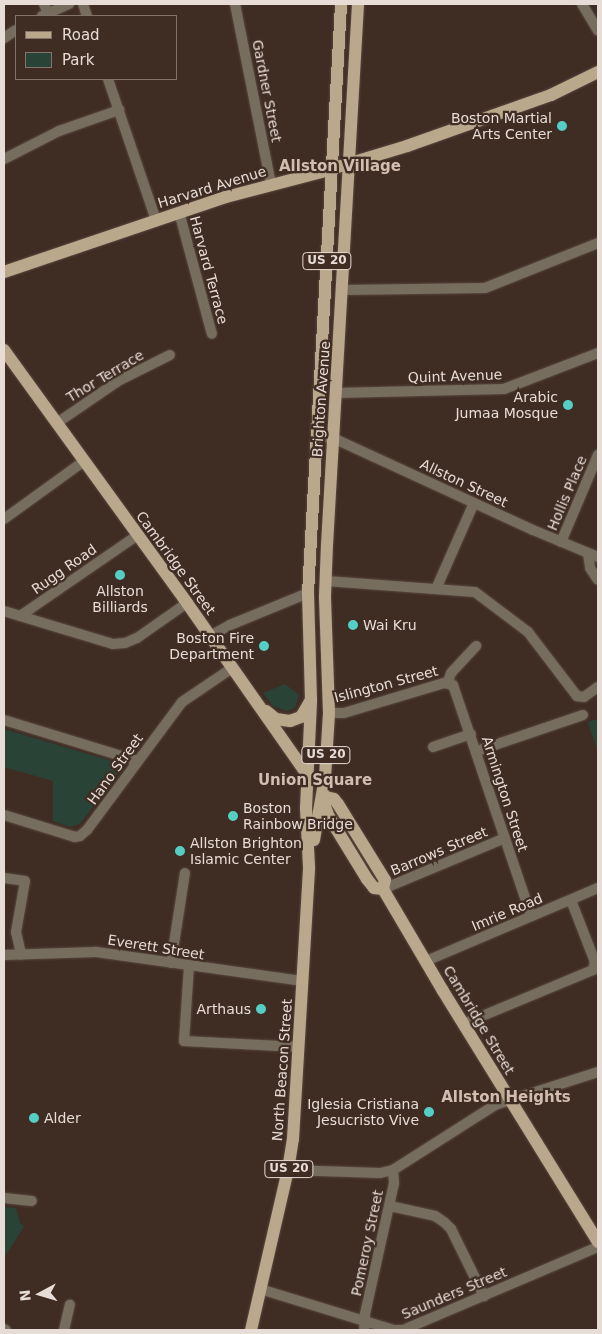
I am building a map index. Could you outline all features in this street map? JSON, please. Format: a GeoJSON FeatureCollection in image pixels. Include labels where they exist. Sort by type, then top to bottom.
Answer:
{"type":"FeatureCollection","features":[{"type":"Feature","properties":{"kind":"main road","name":"Brighton Avenue"},"geometry":{"type":"LineString","coordinates":[[309,776],[311,700],[308,593],[341,4]]}},
{"type":"Feature","properties":{"kind":"main road","name":"Brighton Avenue"},"geometry":{"type":"LineString","coordinates":[[322,796],[329,713],[326,581],[333,438],[351,164],[358,4]]}},
{"type":"Feature","properties":{"kind":"main road","name":"Harvard Avenue"},"geometry":{"type":"LineString","coordinates":[[4,272],[179,212],[271,184],[351,164],[516,108],[560,91],[598,72]]}},
{"type":"Feature","properties":{"kind":"main road","name":"Cambridge Street"},"geometry":{"type":"LineString","coordinates":[[4,350],[187,602],[309,776],[322,796],[329,817],[370,883],[374,888],[383,889]]}},
{"type":"Feature","properties":{"kind":"main road"},"geometry":{"type":"LineString","coordinates":[[262,708],[276,719],[290,721],[300,716],[311,700]]}},
{"type":"Feature","properties":{"kind":"main road","name":"North Beacon Street"},"geometry":{"type":"LineString","coordinates":[[251,1330],[288,1170],[309,867],[306,808],[309,776]]}},
{"type":"Feature","properties":{"kind":"main road","name":"Cambridge Street"},"geometry":{"type":"LineString","coordinates":[[322,796],[334,800],[385,880],[383,889],[463,1024],[598,1242]]}},
{"type":"Feature","properties":{"kind":"main road","name":"North Beacon Street"},"geometry":{"type":"LineString","coordinates":[[309,867],[322,796]]}},
{"type":"Feature","properties":{"kind":"street"},"geometry":{"type":"LineString","coordinates":[[45,11],[69,4]]}},
{"type":"Feature","properties":{"kind":"street","name":"Gardner Street"},"geometry":{"type":"LineString","coordinates":[[235,4],[271,184]]}},
{"type":"Feature","properties":{"kind":"street"},"geometry":{"type":"LineString","coordinates":[[582,4],[598,31]]}},
{"type":"Feature","properties":{"kind":"street"},"geometry":{"type":"LineString","coordinates":[[4,38],[15,31]]}},
{"type":"Feature","properties":{"kind":"street"},"geometry":{"type":"LineString","coordinates":[[108,80],[156,220]]}},
{"type":"Feature","properties":{"kind":"street"},"geometry":{"type":"LineString","coordinates":[[4,159],[59,131],[119,110]]}},
{"type":"Feature","properties":{"kind":"street","name":"Harvard Terrace"},"geometry":{"type":"LineString","coordinates":[[179,212],[212,334]]}},
{"type":"Feature","properties":{"kind":"street"},"geometry":{"type":"LineString","coordinates":[[343,290],[485,288],[598,243]]}},
{"type":"Feature","properties":{"kind":"street","name":"Quint Avenue"},"geometry":{"type":"LineString","coordinates":[[336,393],[504,389],[598,353]]}},
{"type":"Feature","properties":{"kind":"street","name":"Thor Terrace"},"geometry":{"type":"LineString","coordinates":[[56,423],[118,381],[170,354]]}},
{"type":"Feature","properties":{"kind":"street","name":"Allston Street"},"geometry":{"type":"LineString","coordinates":[[317,436],[333,438],[593,555]]}},
{"type":"Feature","properties":{"kind":"street","name":"Hollis Place"},"geometry":{"type":"LineString","coordinates":[[561,542],[598,455]]}},
{"type":"Feature","properties":{"kind":"street"},"geometry":{"type":"LineString","coordinates":[[4,520],[84,461]]}},
{"type":"Feature","properties":{"kind":"street"},"geometry":{"type":"LineString","coordinates":[[436,589],[474,503]]}},
{"type":"Feature","properties":{"kind":"street","name":"Rugg Road"},"geometry":{"type":"LineString","coordinates":[[20,616],[138,535]]}},
{"type":"Feature","properties":{"kind":"street"},"geometry":{"type":"LineString","coordinates":[[593,555],[590,568],[598,580]]}},
{"type":"Feature","properties":{"kind":"street"},"geometry":{"type":"LineString","coordinates":[[326,581],[475,592],[532,638],[577,696],[584,697],[598,687]]}},
{"type":"Feature","properties":{"kind":"street"},"geometry":{"type":"LineString","coordinates":[[210,636],[230,625],[308,593]]}},
{"type":"Feature","properties":{"kind":"street"},"geometry":{"type":"LineString","coordinates":[[4,611],[113,644],[125,643],[137,638],[187,602]]}},
{"type":"Feature","properties":{"kind":"street"},"geometry":{"type":"LineString","coordinates":[[449,683],[451,673],[476,646]]}},
{"type":"Feature","properties":{"kind":"street","name":"Hano Street"},"geometry":{"type":"LineString","coordinates":[[4,815],[75,837],[87,830],[182,702],[232,668]]}},
{"type":"Feature","properties":{"kind":"street","name":"Islington Street"},"geometry":{"type":"LineString","coordinates":[[329,713],[344,713],[449,683]]}},
{"type":"Feature","properties":{"kind":"street","name":"Armington Street"},"geometry":{"type":"LineString","coordinates":[[449,683],[455,687],[531,916]]}},
{"type":"Feature","properties":{"kind":"street"},"geometry":{"type":"LineString","coordinates":[[477,751],[583,715]]}},
{"type":"Feature","properties":{"kind":"street"},"geometry":{"type":"LineString","coordinates":[[4,720],[138,761]]}},
{"type":"Feature","properties":{"kind":"street"},"geometry":{"type":"LineString","coordinates":[[432,747],[471,734]]}},
{"type":"Feature","properties":{"kind":"street","name":"Barrows Street"},"geometry":{"type":"LineString","coordinates":[[383,889],[505,838]]}},
{"type":"Feature","properties":{"kind":"street"},"geometry":{"type":"LineString","coordinates":[[171,963],[185,873]]}},
{"type":"Feature","properties":{"kind":"street"},"geometry":{"type":"LineString","coordinates":[[4,878],[24,881],[16,932],[21,954]]}},
{"type":"Feature","properties":{"kind":"street","name":"Imrie Road"},"geometry":{"type":"LineString","coordinates":[[426,961],[598,888]]}},
{"type":"Feature","properties":{"kind":"street"},"geometry":{"type":"LineString","coordinates":[[463,1024],[593,970],[595,962],[571,900]]}},
{"type":"Feature","properties":{"kind":"street","name":"Everett Street"},"geometry":{"type":"LineString","coordinates":[[4,955],[96,952],[302,981]]}},
{"type":"Feature","properties":{"kind":"street"},"geometry":{"type":"LineString","coordinates":[[189,966],[184,1041],[298,1047]]}},
{"type":"Feature","properties":{"kind":"street"},"geometry":{"type":"LineString","coordinates":[[288,1170],[380,1173],[393,1170],[495,1104],[598,1072]]}},
{"type":"Feature","properties":{"kind":"street","name":"Pomeroy Street"},"geometry":{"type":"LineString","coordinates":[[364,1326],[390,1206],[394,1183],[393,1170]]}},
{"type":"Feature","properties":{"kind":"street"},"geometry":{"type":"LineString","coordinates":[[4,1198],[32,1201]]}},
{"type":"Feature","properties":{"kind":"street"},"geometry":{"type":"LineString","coordinates":[[390,1206],[435,1216],[444,1222],[451,1229],[484,1296]]}},
{"type":"Feature","properties":{"kind":"street","name":"Saunders Street"},"geometry":{"type":"LineString","coordinates":[[260,1289],[364,1326],[403,1330],[598,1247]]}},
{"type":"Feature","properties":{"kind":"street"},"geometry":{"type":"LineString","coordinates":[[64,1330],[70,1304]]}},
{"type":"Feature","properties":{"kind":"street"},"geometry":{"type":"LineString","coordinates":[[426,1320],[432,1330]]}},
{"type":"Feature","properties":{"kind":"green space"},"geometry":{"type":"Polygon","coordinates":[[[285,684],[299,695],[295,708],[287,711],[273,706],[263,693],[285,684]]]}},
{"type":"Feature","properties":{"kind":"green space"},"geometry":{"type":"Polygon","coordinates":[[[598,719],[598,752],[588,722],[598,719]]]}},
{"type":"Feature","properties":{"kind":"green space"},"geometry":{"type":"Polygon","coordinates":[[[4,729],[118,763],[121,769],[80,824],[70,827],[53,821],[53,781],[4,767],[4,729]]]}},
{"type":"Feature","properties":{"kind":"green space"},"geometry":{"type":"Polygon","coordinates":[[[4,1207],[16,1208],[20,1223],[24,1226],[4,1258],[4,1207]]]}},
{"type":"Feature","properties":{"kind":"place","name":"Boston Martial Arts Center"},"geometry":{"type":"Point","coordinates":[562,126]}},
{"type":"Feature","properties":{"kind":"place","name":"Arabic Jumaa Mosque"},"geometry":{"type":"Point","coordinates":[568,405]}},
{"type":"Feature","properties":{"kind":"place","name":"Allston Billiards"},"geometry":{"type":"Point","coordinates":[120,575]}},
{"type":"Feature","properties":{"kind":"place","name":"Wai Kru"},"geometry":{"type":"Point","coordinates":[353,625]}},
{"type":"Feature","properties":{"kind":"place","name":"Boston Fire Department"},"geometry":{"type":"Point","coordinates":[264,646]}},
{"type":"Feature","properties":{"kind":"place","name":"Boston Rainbow Bridge"},"geometry":{"type":"Point","coordinates":[233,816]}},
{"type":"Feature","properties":{"kind":"place","name":"Allston Brighton Islamic Center"},"geometry":{"type":"Point","coordinates":[180,851]}},
{"type":"Feature","properties":{"kind":"place","name":"Arthaus"},"geometry":{"type":"Point","coordinates":[261,1009]}},
{"type":"Feature","properties":{"kind":"place","name":"Iglesia Cristiana Jesucristo Vive"},"geometry":{"type":"Point","coordinates":[429,1112]}},
{"type":"Feature","properties":{"kind":"place","name":"Alder"},"geometry":{"type":"Point","coordinates":[34,1118]}},
{"type":"Feature","properties":{"kind":"district","name":"Allston Village"},"geometry":{"type":"Point","coordinates":[340,167]}},
{"type":"Feature","properties":{"kind":"district","name":"Union Square"},"geometry":{"type":"Point","coordinates":[315,781]}},
{"type":"Feature","properties":{"kind":"district","name":"Allston Heights"},"geometry":{"type":"Point","coordinates":[506,1098]}}]}
